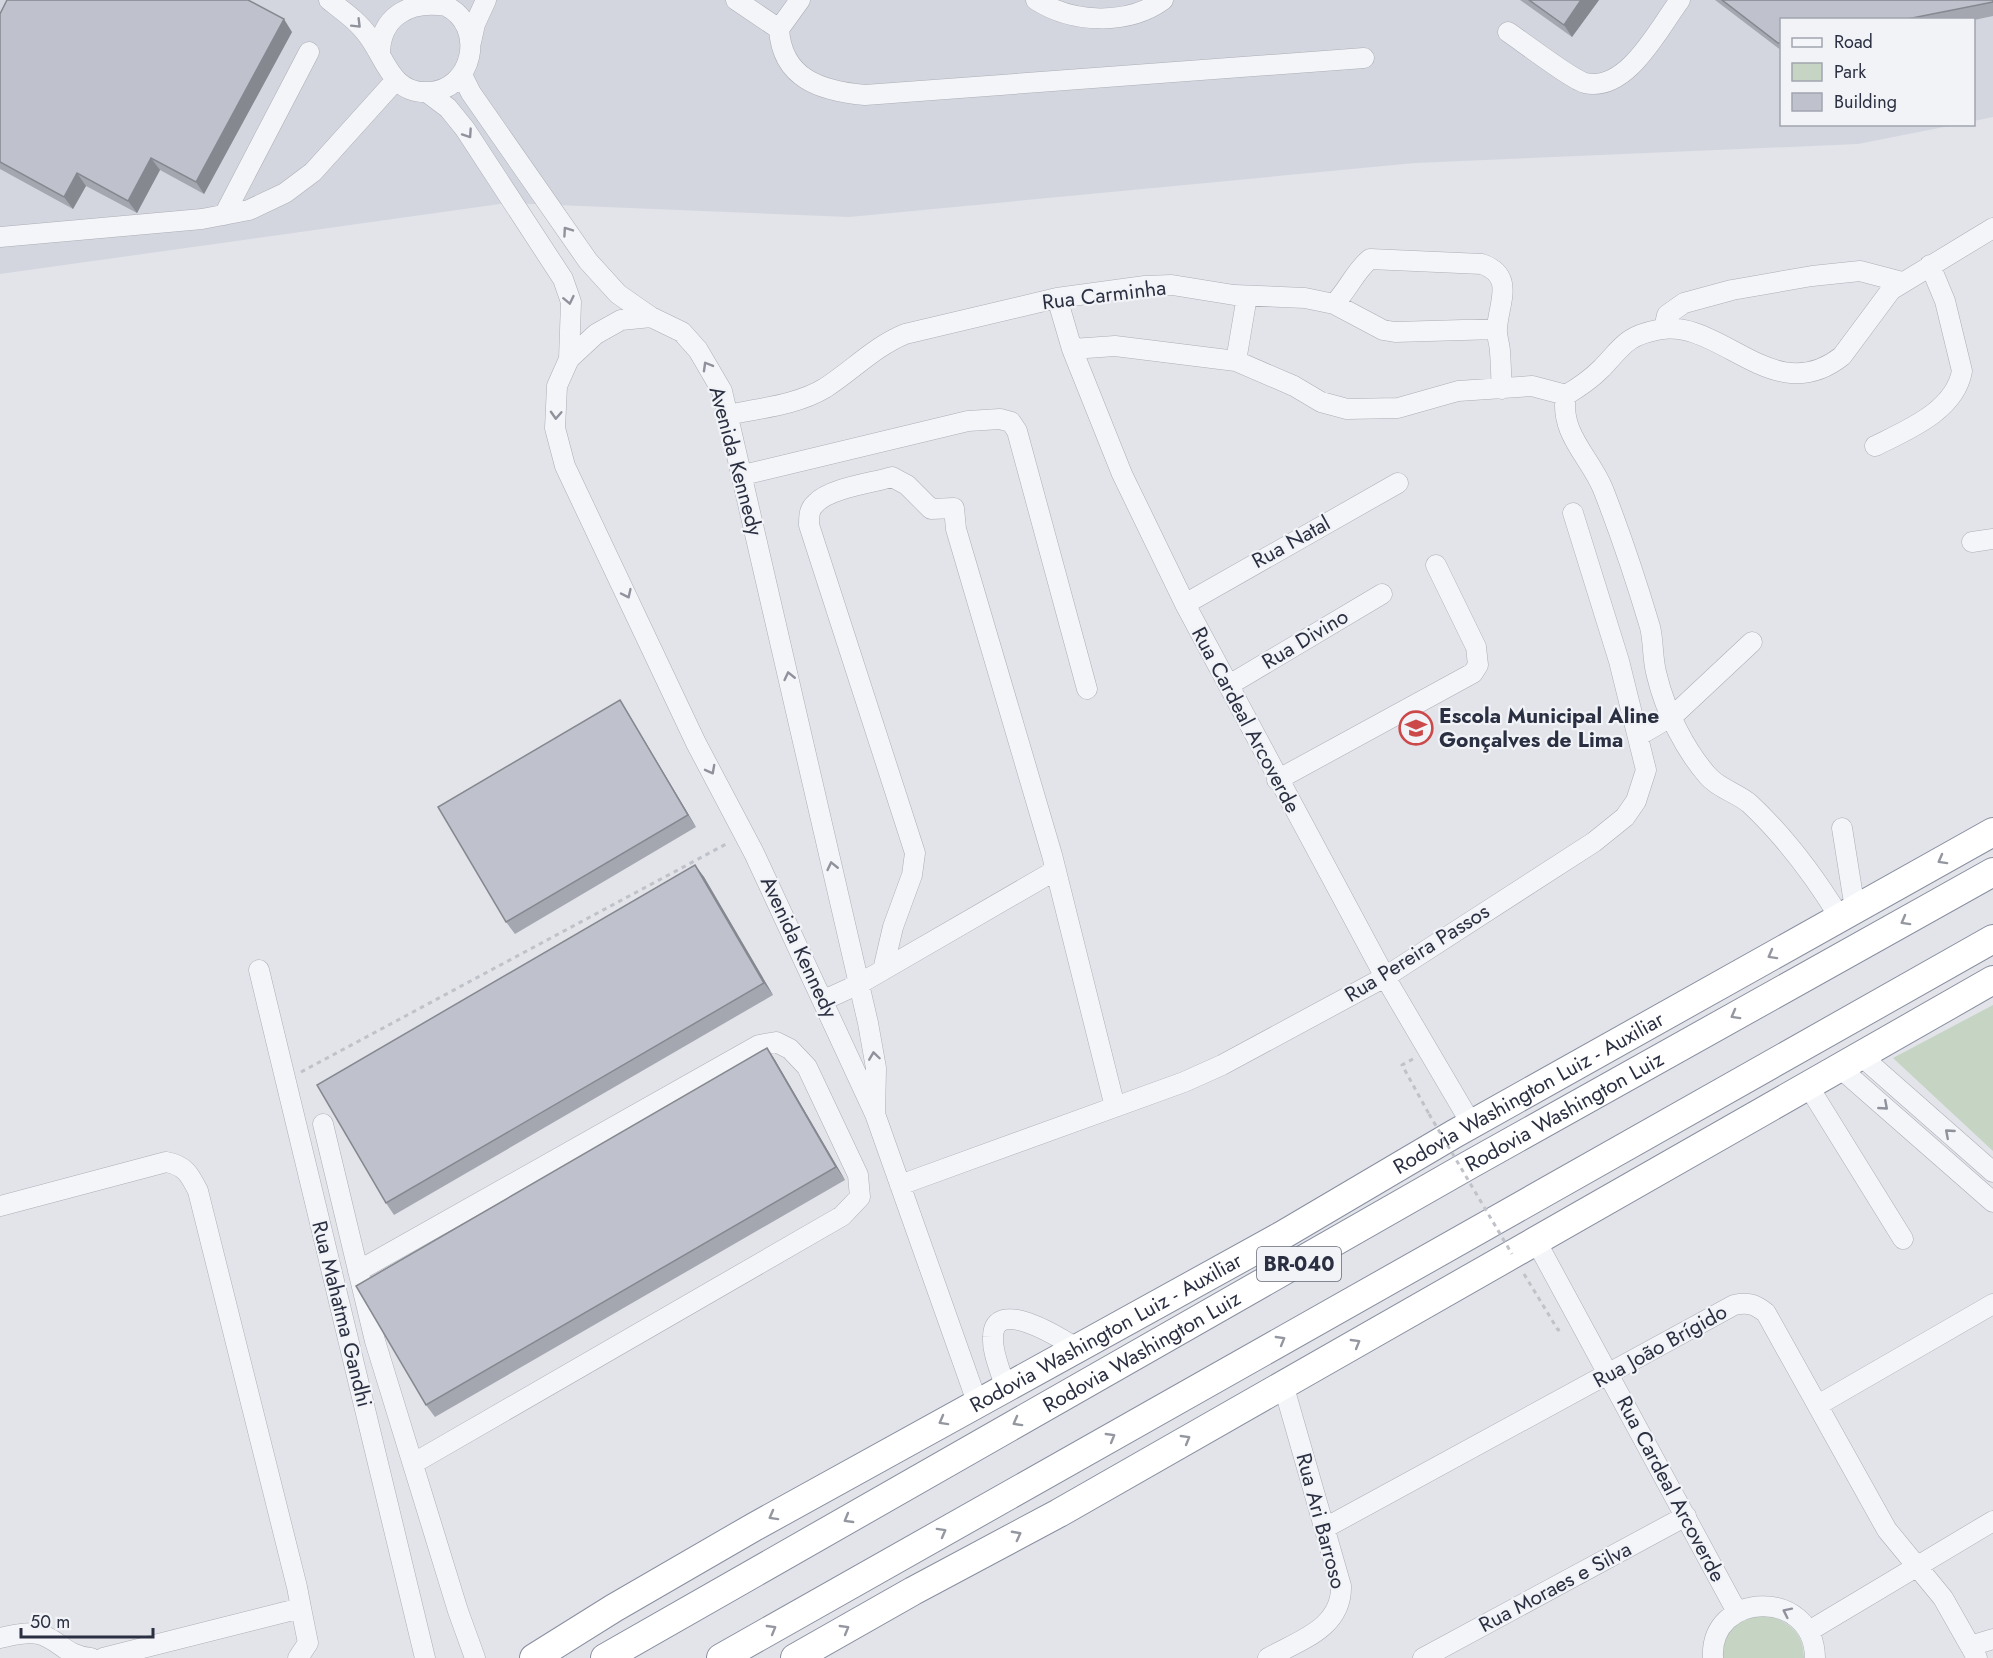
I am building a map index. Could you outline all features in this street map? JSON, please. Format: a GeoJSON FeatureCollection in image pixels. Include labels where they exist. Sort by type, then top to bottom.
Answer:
{"type":"FeatureCollection","features":[{"type":"Feature","properties":{"kind":"highway","name":"Rodovia Washington Luiz - Auxiliar"},"geometry":{"type":"LineString","coordinates":[[534,1658],[624,1602],[977,1402],[1281,1236],[1472,1125],[1993,832]]}},
{"type":"Feature","properties":{"kind":"highway","name":"Rodovia Washington Luiz"},"geometry":{"type":"LineString","coordinates":[[606,1658],[1469,1165],[1993,872]]}},
{"type":"Feature","properties":{"kind":"highway","name":"BR-040"},"geometry":{"type":"LineString","coordinates":[[721,1658],[1993,939]]}},
{"type":"Feature","properties":{"kind":"highway"},"geometry":{"type":"LineString","coordinates":[[795,1658],[913,1591],[1059,1513],[1807,1084],[1993,980]]}},
{"type":"Feature","properties":{"kind":"highway"},"geometry":{"type":"LineString","coordinates":[[1281,1236],[1469,1165]]}},
{"type":"Feature","properties":{"kind":"street"},"geometry":{"type":"LineString","coordinates":[[329,0],[354,20],[380,54]]}},
{"type":"Feature","properties":{"kind":"street"},"geometry":{"type":"LineString","coordinates":[[428,93],[453,84],[462,75],[470,60],[475,24],[486,0]]}},
{"type":"Feature","properties":{"kind":"street"},"geometry":{"type":"LineString","coordinates":[[800,0],[779,29],[780,44],[788,64],[807,81],[835,92],[865,95],[1364,58]]}},
{"type":"Feature","properties":{"kind":"street"},"geometry":{"type":"LineString","coordinates":[[1036,0],[1063,13],[1095,18],[1120,17],[1141,12],[1162,0]]}},
{"type":"Feature","properties":{"kind":"street"},"geometry":{"type":"LineString","coordinates":[[1508,32],[1584,83],[1604,84],[1617,78],[1634,64],[1680,0]]}},
{"type":"Feature","properties":{"kind":"street"},"geometry":{"type":"LineString","coordinates":[[471,42],[460,16],[437,1],[405,2],[386,24],[380,38],[380,54],[385,69],[395,81],[411,90],[428,93],[448,108],[465,129],[563,279],[571,302],[569,358]]}},
{"type":"Feature","properties":{"kind":"street"},"geometry":{"type":"LineString","coordinates":[[739,1],[779,29]]}},
{"type":"Feature","properties":{"kind":"street"},"geometry":{"type":"LineString","coordinates":[[224,215],[309,52]]}},
{"type":"Feature","properties":{"kind":"street"},"geometry":{"type":"LineString","coordinates":[[462,75],[471,93],[588,261],[618,294],[651,317]]}},
{"type":"Feature","properties":{"kind":"street"},"geometry":{"type":"LineString","coordinates":[[0,237],[202,219],[249,210],[285,193],[313,172],[395,81]]}},
{"type":"Feature","properties":{"kind":"street"},"geometry":{"type":"LineString","coordinates":[[1847,914],[1749,803],[1708,777],[1670,718],[1656,675],[1651,630],[1631,561],[1600,482],[1590,462],[1569,432],[1564,416],[1566,395],[1602,368],[1615,351],[1634,337],[1664,329],[1700,336],[1771,368],[1788,373],[1812,372],[1832,364],[1842,356],[1876,309],[1902,282],[1993,228]]}},
{"type":"Feature","properties":{"kind":"street"},"geometry":{"type":"LineString","coordinates":[[1334,304],[1349,289],[1362,265],[1370,259],[1482,264],[1498,273],[1501,281],[1503,304],[1497,329],[1502,389]]}},
{"type":"Feature","properties":{"kind":"street"},"geometry":{"type":"LineString","coordinates":[[1875,446],[1916,425],[1949,400],[1961,380],[1962,371],[1945,301],[1930,265]]}},
{"type":"Feature","properties":{"kind":"street"},"geometry":{"type":"LineString","coordinates":[[1664,329],[1667,315],[1684,303],[1732,290],[1812,276],[1860,271],[1902,282]]}},
{"type":"Feature","properties":{"kind":"street","name":"Rua Carminha"},"geometry":{"type":"LineString","coordinates":[[728,415],[797,400],[824,389],[884,343],[905,334],[1057,298],[1145,286],[1172,285],[1247,296],[1305,298],[1334,304],[1383,330],[1497,329]]}},
{"type":"Feature","properties":{"kind":"street"},"geometry":{"type":"LineString","coordinates":[[1236,361],[1247,296]]}},
{"type":"Feature","properties":{"kind":"street","name":"Rua Cardeal Arcoverde"},"geometry":{"type":"LineString","coordinates":[[1057,298],[1072,349],[1122,474],[1185,604],[1277,780],[1385,977],[1472,1125]]}},
{"type":"Feature","properties":{"kind":"street","name":"Avenida Kennedy"},"geometry":{"type":"LineString","coordinates":[[875,1114],[876,1068],[859,984],[722,391],[698,350],[682,332],[651,317],[621,320],[596,334],[569,358],[557,386],[555,428],[565,466],[696,742],[825,1000],[875,1114],[977,1402]]}},
{"type":"Feature","properties":{"kind":"street"},"geometry":{"type":"LineString","coordinates":[[1072,349],[1115,346],[1236,361],[1293,386],[1321,402],[1347,409],[1398,408],[1458,391],[1532,387],[1566,395]]}},
{"type":"Feature","properties":{"kind":"street"},"geometry":{"type":"LineString","coordinates":[[743,475],[968,421],[1000,419],[1011,422],[1017,431],[1087,689]]}},
{"type":"Feature","properties":{"kind":"street"},"geometry":{"type":"LineString","coordinates":[[883,970],[893,927],[912,875],[915,853],[809,525],[810,512],[814,504],[826,495],[892,477],[907,485],[931,509],[954,508],[956,529],[1056,870],[1115,1107]]}},
{"type":"Feature","properties":{"kind":"street","name":"Rua Natal"},"geometry":{"type":"LineString","coordinates":[[1185,604],[1398,483]]}},
{"type":"Feature","properties":{"kind":"street","name":"Rua Pereira Passos"},"geometry":{"type":"LineString","coordinates":[[900,1185],[1115,1107],[1222,1065],[1385,977],[1594,842],[1625,817],[1636,801],[1646,770],[1574,513]]}},
{"type":"Feature","properties":{"kind":"street"},"geometry":{"type":"LineString","coordinates":[[1972,542],[1993,539]]}},
{"type":"Feature","properties":{"kind":"street"},"geometry":{"type":"LineString","coordinates":[[1277,780],[1473,673],[1479,657],[1476,647],[1436,565]]}},
{"type":"Feature","properties":{"kind":"street","name":"Rua Divino"},"geometry":{"type":"LineString","coordinates":[[1229,685],[1382,594]]}},
{"type":"Feature","properties":{"kind":"street"},"geometry":{"type":"LineString","coordinates":[[1638,736],[1670,718],[1752,642]]}},
{"type":"Feature","properties":{"kind":"street"},"geometry":{"type":"LineString","coordinates":[[1842,828],[1847,914]]}},
{"type":"Feature","properties":{"kind":"street"},"geometry":{"type":"LineString","coordinates":[[825,1000],[859,984],[1056,870]]}},
{"type":"Feature","properties":{"kind":"street","name":"Rua Mahatma Gandhi"},"geometry":{"type":"LineString","coordinates":[[259,970],[424,1658]]}},
{"type":"Feature","properties":{"kind":"street"},"geometry":{"type":"LineString","coordinates":[[358,1271],[759,1045],[776,1042],[790,1049],[807,1067],[858,1175],[860,1197],[842,1216],[414,1463]]}},
{"type":"Feature","properties":{"kind":"street"},"geometry":{"type":"LineString","coordinates":[[1850,1061],[1993,1172]]}},
{"type":"Feature","properties":{"kind":"street"},"geometry":{"type":"LineString","coordinates":[[1850,1061],[1993,1202]]}},
{"type":"Feature","properties":{"kind":"street"},"geometry":{"type":"LineString","coordinates":[[1807,1084],[1903,1239]]}},
{"type":"Feature","properties":{"kind":"street"},"geometry":{"type":"LineString","coordinates":[[323,1124],[375,1341],[458,1611],[476,1658]]}},
{"type":"Feature","properties":{"kind":"street"},"geometry":{"type":"LineString","coordinates":[[0,1206],[166,1162],[180,1164],[189,1174],[198,1191],[302,1608],[308,1643],[302,1657]]}},
{"type":"Feature","properties":{"kind":"street","name":"Rua Cardeal Arcoverde"},"geometry":{"type":"LineString","coordinates":[[1524,1247],[1609,1374],[1737,1612]]}},
{"type":"Feature","properties":{"kind":"street","name":"Rua João Brígido"},"geometry":{"type":"LineString","coordinates":[[1325,1528],[1734,1305],[1745,1302],[1757,1306],[1766,1313],[1887,1530],[1943,1598],[1973,1652]]}},
{"type":"Feature","properties":{"kind":"street"},"geometry":{"type":"LineString","coordinates":[[1818,1405],[1993,1304]]}},
{"type":"Feature","properties":{"kind":"street"},"geometry":{"type":"LineString","coordinates":[[1005,1387],[993,1344],[995,1327],[1001,1321],[1016,1318],[1078,1348]]}},
{"type":"Feature","properties":{"kind":"street","name":"Rua Ari Barroso"},"geometry":{"type":"LineString","coordinates":[[1268,1658],[1318,1630],[1335,1615],[1340,1606],[1341,1587],[1283,1384]]}},
{"type":"Feature","properties":{"kind":"street","name":"Rua Moraes e Silva"},"geometry":{"type":"LineString","coordinates":[[1423,1658],[1686,1516]]}},
{"type":"Feature","properties":{"kind":"street"},"geometry":{"type":"LineString","coordinates":[[1809,1631],[1993,1521]]}},
{"type":"Feature","properties":{"kind":"street"},"geometry":{"type":"LineString","coordinates":[[1713,1658],[1717,1636],[1725,1622],[1737,1612],[1761,1605],[1785,1609],[1799,1618],[1809,1631],[1815,1647],[1815,1658]]}},
{"type":"Feature","properties":{"kind":"street"},"geometry":{"type":"LineString","coordinates":[[104,1658],[128,1655],[302,1608]]}},
{"type":"Feature","properties":{"kind":"street"},"geometry":{"type":"LineString","coordinates":[[0,1638],[25,1633],[40,1635],[67,1652],[91,1658]]}},
{"type":"Feature","properties":{"kind":"street"},"geometry":{"type":"LineString","coordinates":[[1973,1652],[1993,1639]]}},
{"type":"Feature","properties":{"kind":"path"},"geometry":{"type":"LineString","coordinates":[[286,1080],[744,834]]}},
{"type":"Feature","properties":{"kind":"path"},"geometry":{"type":"LineString","coordinates":[[1413,1059],[1402,1065],[1429,1114],[1524,1247],[1518,1264]]}},
{"type":"Feature","properties":{"kind":"path"},"geometry":{"type":"LineString","coordinates":[[1524,1273],[1558,1330],[1564,1326]]}},
{"type":"Feature","properties":{"kind":"shaded area"},"geometry":{"type":"Polygon","coordinates":[[[0,0],[1993,0],[1993,117],[1975,121],[1975,18],[1780,18],[1780,126],[1949,126],[1858,144],[1415,163],[849,217],[507,203],[0,274],[0,0]]]}},
{"type":"Feature","properties":{"kind":"green space"},"geometry":{"type":"Polygon","coordinates":[[[1993,1005],[1993,1151],[1893,1058],[1993,1005]]]}},
{"type":"Feature","properties":{"kind":"green space"},"geometry":{"type":"Polygon","coordinates":[[[1767,1614],[1794,1630],[1801,1641],[1804,1658],[1723,1658],[1725,1639],[1735,1626],[1767,1614]]]}},
{"type":"Feature","properties":{"kind":"building"},"geometry":{"type":"Polygon","coordinates":[[[7,0],[248,0],[284,19],[196,182],[151,158],[128,201],[77,173],[64,197],[0,162],[0,14],[7,0]]]}},
{"type":"Feature","properties":{"kind":"building"},"geometry":{"type":"Polygon","coordinates":[[[1529,0],[1581,0],[1564,25],[1529,0]]]}},
{"type":"Feature","properties":{"kind":"building"},"geometry":{"type":"Polygon","coordinates":[[[1722,0],[1993,0],[1993,2],[1912,18],[1780,18],[1780,43],[1722,0]]]}},
{"type":"Feature","properties":{"kind":"building"},"geometry":{"type":"Polygon","coordinates":[[[620,700],[688,815],[506,922],[438,807],[620,700]]]}},
{"type":"Feature","properties":{"kind":"building"},"geometry":{"type":"Polygon","coordinates":[[[695,865],[764,983],[386,1203],[317,1085],[695,865]]]}},
{"type":"Feature","properties":{"kind":"building"},"geometry":{"type":"Polygon","coordinates":[[[767,1048],[836,1167],[426,1405],[356,1286],[767,1048]]]}},
{"type":"Feature","properties":{"kind":"place","name":"Escola Municipal Aline Gonçalves de Lima"},"geometry":{"type":"Point","coordinates":[1416,728]}}]}
